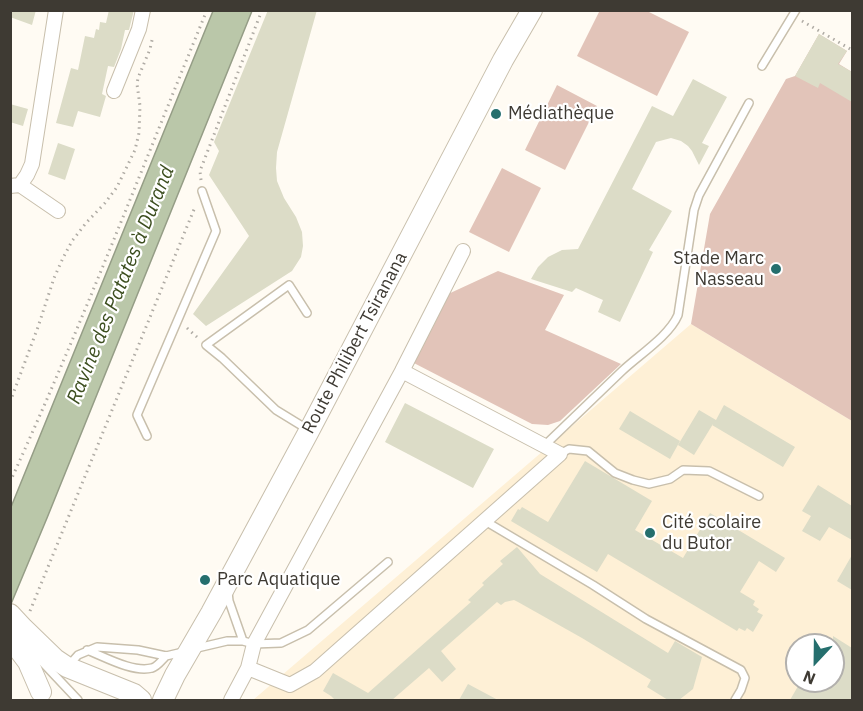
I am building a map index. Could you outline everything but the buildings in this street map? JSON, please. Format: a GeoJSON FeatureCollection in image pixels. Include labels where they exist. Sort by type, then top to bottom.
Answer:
{"type":"FeatureCollection","features":[{"type":"Feature","properties":{"kind":"main road","name":"Route Philibert Tsiranana"},"geometry":{"type":"LineString","coordinates":[[163,700],[309,431],[503,60],[532,10]]}},
{"type":"Feature","properties":{"kind":"main road"},"geometry":{"type":"LineString","coordinates":[[14,627],[55,658],[60,670],[137,697],[175,675]]}},
{"type":"Feature","properties":{"kind":"main road"},"geometry":{"type":"LineString","coordinates":[[14,627],[39,696]]}},
{"type":"Feature","properties":{"kind":"main road"},"geometry":{"type":"LineString","coordinates":[[39,696],[60,670]]}},
{"type":"Feature","properties":{"kind":"street"},"geometry":{"type":"LineString","coordinates":[[56,10],[32,164],[27,175],[15,186],[58,211]]}},
{"type":"Feature","properties":{"kind":"street"},"geometry":{"type":"LineString","coordinates":[[114,91],[140,29],[143,10]]}},
{"type":"Feature","properties":{"kind":"street"},"geometry":{"type":"LineString","coordinates":[[231,700],[248,668],[249,643],[402,372],[463,251]]}},
{"type":"Feature","properties":{"kind":"street"},"geometry":{"type":"LineString","coordinates":[[248,668],[290,685],[315,671],[560,454],[402,372]]}},
{"type":"Feature","properties":{"kind":"lane"},"geometry":{"type":"LineString","coordinates":[[762,66],[794,13]]}},
{"type":"Feature","properties":{"kind":"lane"},"geometry":{"type":"LineString","coordinates":[[544,446],[675,322],[694,210],[699,195],[749,104]]}},
{"type":"Feature","properties":{"kind":"lane"},"geometry":{"type":"LineString","coordinates":[[147,436],[137,415],[216,231],[202,191]]}},
{"type":"Feature","properties":{"kind":"lane"},"geometry":{"type":"LineString","coordinates":[[307,313],[289,285],[206,345],[276,410],[309,431]]}},
{"type":"Feature","properties":{"kind":"lane"},"geometry":{"type":"LineString","coordinates":[[560,454],[569,449],[588,451],[615,473],[649,484],[670,479],[683,471],[709,471],[759,496]]}},
{"type":"Feature","properties":{"kind":"lane"},"geometry":{"type":"LineString","coordinates":[[485,521],[646,619],[741,670],[745,678],[735,700]]}},
{"type":"Feature","properties":{"kind":"lane"},"geometry":{"type":"LineString","coordinates":[[78,700],[60,670],[87,650],[97,647],[138,650],[166,656],[227,641],[281,644],[308,630],[388,562]]}},
{"type":"Feature","properties":{"kind":"lane"},"geometry":{"type":"LineString","coordinates":[[227,582],[229,601],[249,643]]}},
{"type":"Feature","properties":{"kind":"lane"},"geometry":{"type":"LineString","coordinates":[[87,650],[122,665],[140,669],[154,668],[166,656]]}},
{"type":"Feature","properties":{"kind":"path"},"geometry":{"type":"LineString","coordinates":[[10,482],[50,395],[207,10]]}},
{"type":"Feature","properties":{"kind":"path"},"geometry":{"type":"LineString","coordinates":[[14,627],[202,191],[200,171],[262,10]]}},
{"type":"Feature","properties":{"kind":"path"},"geometry":{"type":"LineString","coordinates":[[794,13],[852,50]]}},
{"type":"Feature","properties":{"kind":"path"},"geometry":{"type":"LineString","coordinates":[[10,402],[63,258],[72,241],[117,187],[135,150],[139,134],[140,106],[137,84],[154,32]]}},
{"type":"Feature","properties":{"kind":"path"},"geometry":{"type":"LineString","coordinates":[[178,320],[206,345]]}},
{"type":"Feature","properties":{"kind":"shaded area"},"geometry":{"type":"Polygon","coordinates":[[[600,10],[647,11],[689,32],[657,96],[577,56],[600,10]]]}},
{"type":"Feature","properties":{"kind":"shaded area","name":"Stade Marc Nasseau"},"geometry":{"type":"Polygon","coordinates":[[[819,34],[847,51],[839,64],[852,72],[852,421],[691,324],[710,214],[786,79],[795,76],[819,34]]]}},
{"type":"Feature","properties":{"kind":"shaded area"},"geometry":{"type":"Polygon","coordinates":[[[557,85],[597,106],[565,170],[525,150],[557,85]]]}},
{"type":"Feature","properties":{"kind":"shaded area"},"geometry":{"type":"Polygon","coordinates":[[[502,168],[541,188],[509,252],[469,232],[502,168]]]}},
{"type":"Feature","properties":{"kind":"shaded area"},"geometry":{"type":"Polygon","coordinates":[[[498,271],[564,295],[545,330],[621,364],[560,421],[548,425],[532,424],[410,361],[446,295],[498,271]]]}},
{"type":"Feature","properties":{"kind":"shaded area","name":"Cité scolaire du Butor"},"geometry":{"type":"Polygon","coordinates":[[[691,324],[852,421],[852,700],[253,700],[691,324]]]}},
{"type":"Feature","properties":{"kind":"water","name":"Ravine des Patates à Durand"},"geometry":{"type":"Polygon","coordinates":[[[213,11],[252,11],[11,604],[11,507],[213,11]]]}},
{"type":"Feature","properties":{"kind":"place","name":"Médiathèque"},"geometry":{"type":"Point","coordinates":[496,114]}},
{"type":"Feature","properties":{"kind":"place","name":"Stade Marc Nasseau"},"geometry":{"type":"Point","coordinates":[776,269]}},
{"type":"Feature","properties":{"kind":"place","name":"Cité scolaire du Butor"},"geometry":{"type":"Point","coordinates":[650,533]}},
{"type":"Feature","properties":{"kind":"place","name":"Parc Aquatique"},"geometry":{"type":"Point","coordinates":[205,580]}}]}
